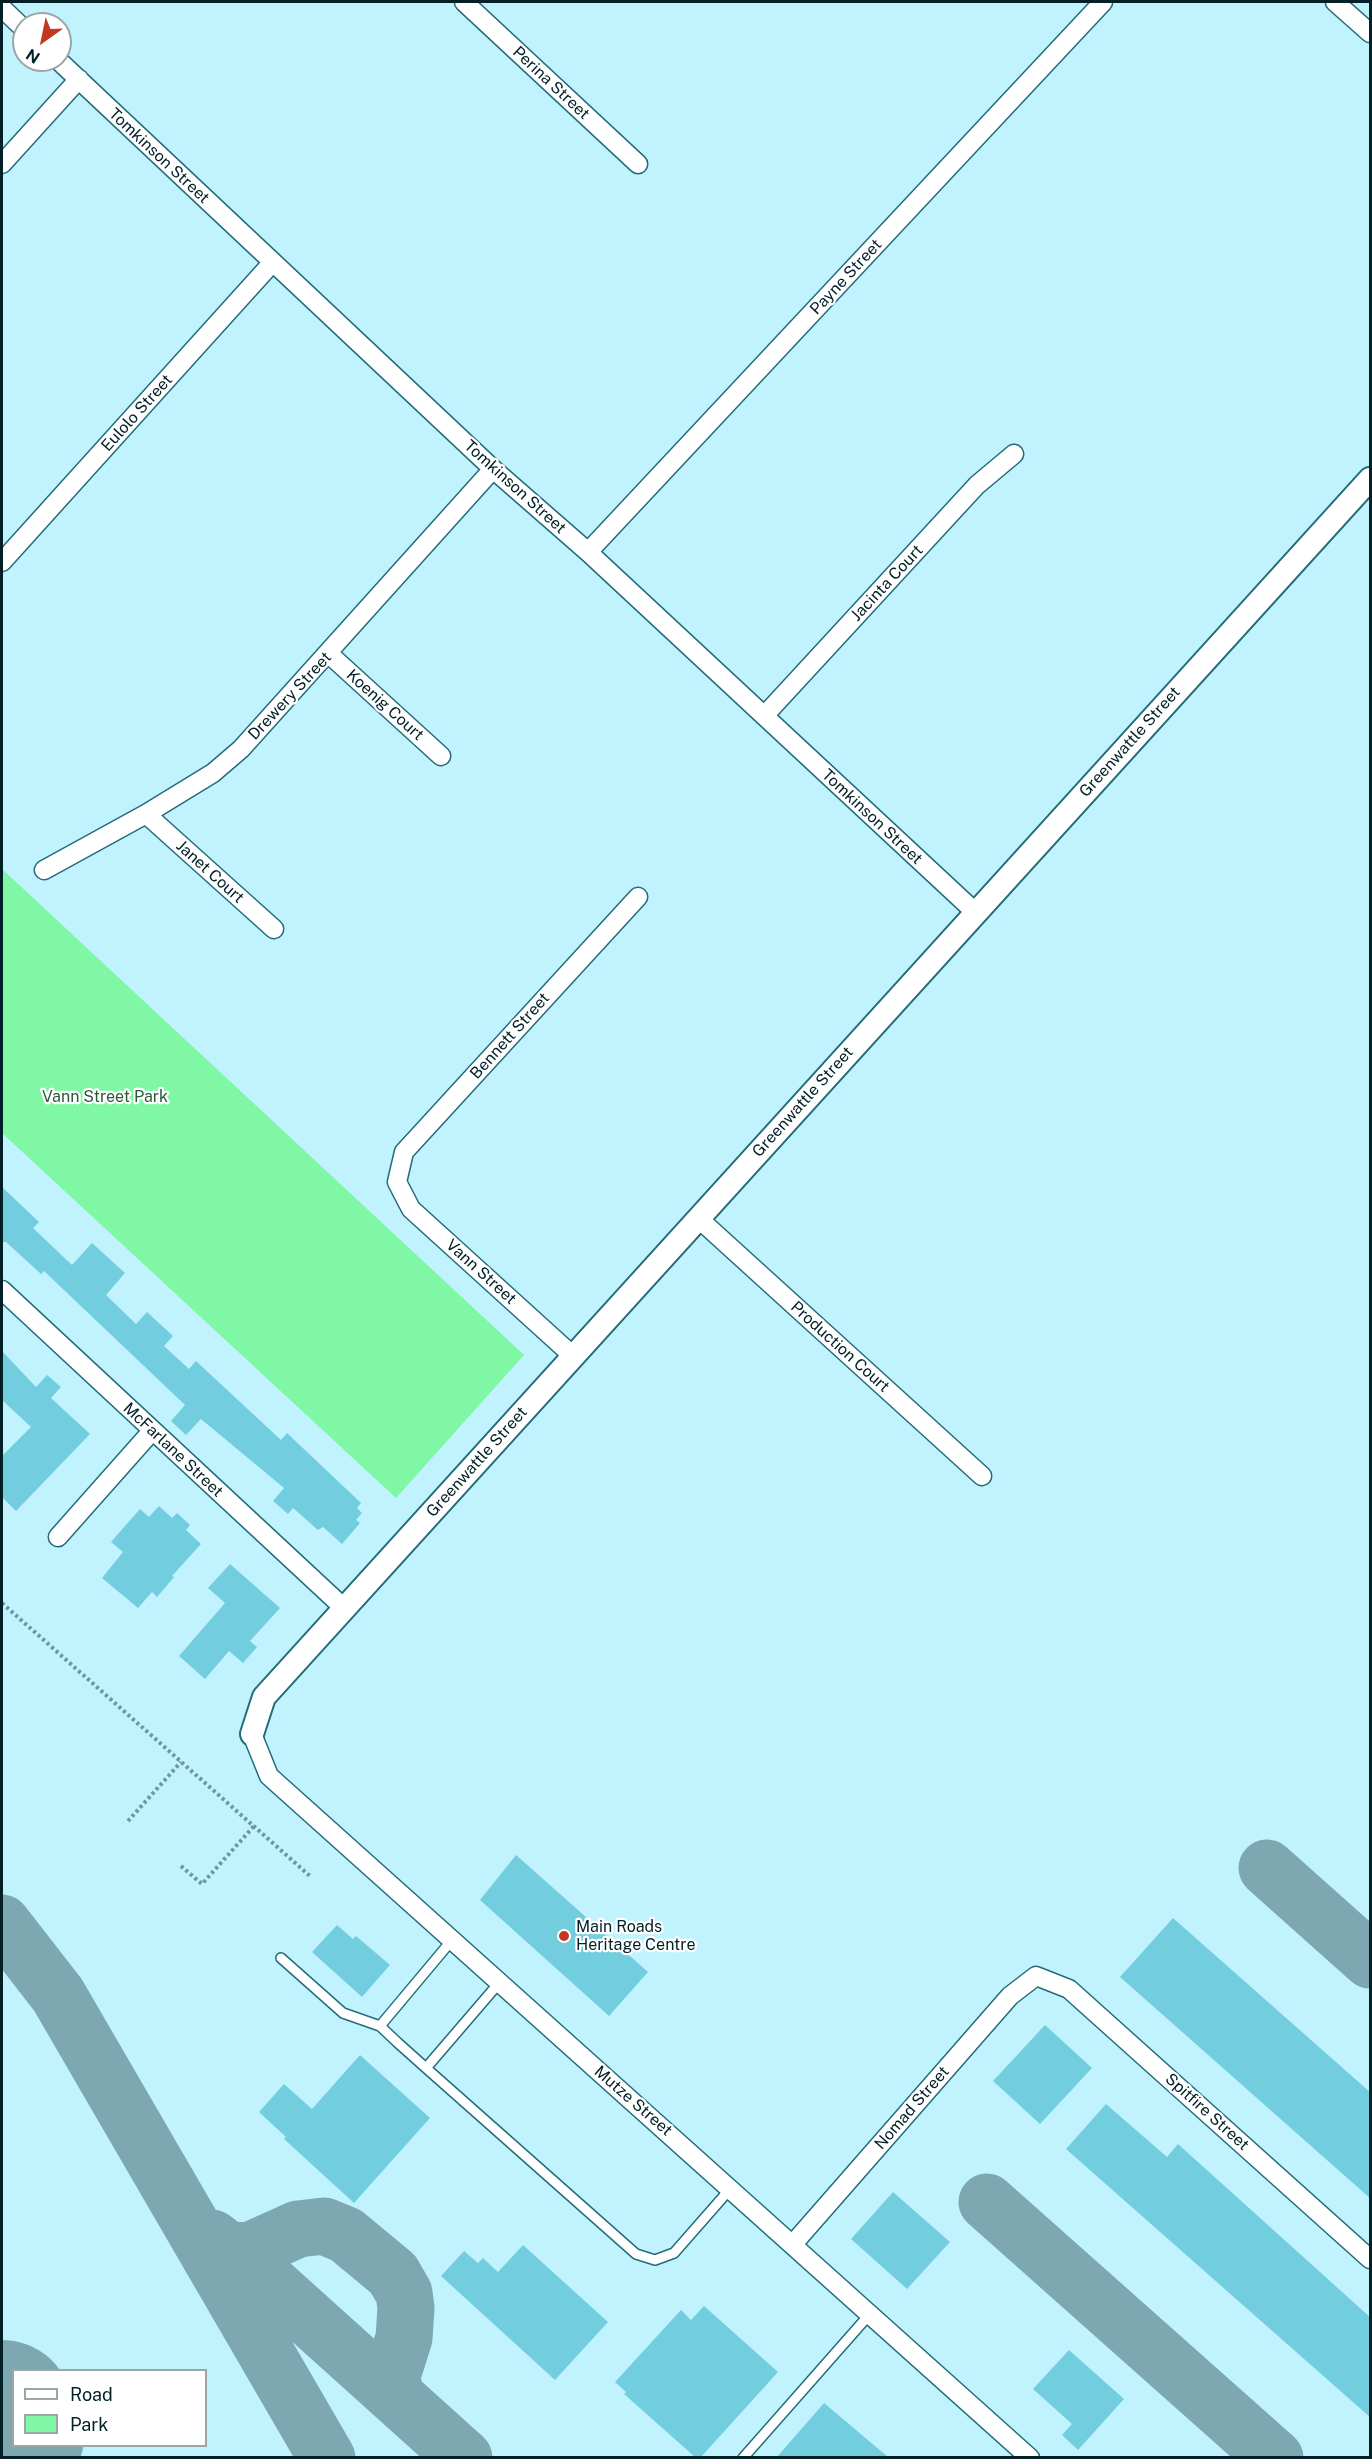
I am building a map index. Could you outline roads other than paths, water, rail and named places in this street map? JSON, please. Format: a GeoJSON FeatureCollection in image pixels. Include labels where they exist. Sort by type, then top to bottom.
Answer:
{"type":"FeatureCollection","features":[{"type":"Feature","properties":{"kind":"street","name":"Perina Street"},"geometry":{"type":"LineString","coordinates":[[464,2],[638,164]]}},
{"type":"Feature","properties":{"kind":"street","name":"Payne Street"},"geometry":{"type":"LineString","coordinates":[[588,552],[1103,2]]}},
{"type":"Feature","properties":{"kind":"street"},"geometry":{"type":"LineString","coordinates":[[1335,2],[1371,33]]}},
{"type":"Feature","properties":{"kind":"street","name":"Tomkinson Street"},"geometry":{"type":"LineString","coordinates":[[71,72],[493,469],[588,552],[975,912]]}},
{"type":"Feature","properties":{"kind":"street"},"geometry":{"type":"LineString","coordinates":[[2,164],[79,80]]}},
{"type":"Feature","properties":{"kind":"street","name":"Eulolo Street"},"geometry":{"type":"LineString","coordinates":[[2,562],[272,263]]}},
{"type":"Feature","properties":{"kind":"street","name":"Jacinta Court"},"geometry":{"type":"LineString","coordinates":[[764,716],[977,484],[1014,454]]}},
{"type":"Feature","properties":{"kind":"street","name":"Drewery Street"},"geometry":{"type":"LineString","coordinates":[[44,870],[146,814],[213,773],[241,749],[329,654],[493,469]]}},
{"type":"Feature","properties":{"kind":"street","name":"Greenwattle Street"},"geometry":{"type":"LineString","coordinates":[[252,1734],[264,1697],[975,912],[1371,479]]}},
{"type":"Feature","properties":{"kind":"street","name":"Koenig Court"},"geometry":{"type":"LineString","coordinates":[[329,654],[441,756]]}},
{"type":"Feature","properties":{"kind":"street","name":"Janet Court"},"geometry":{"type":"LineString","coordinates":[[146,814],[274,929]]}},
{"type":"Feature","properties":{"kind":"street","name":"Bennett Street"},"geometry":{"type":"LineString","coordinates":[[397,1182],[404,1152],[638,897]]}},
{"type":"Feature","properties":{"kind":"street","name":"Vann Street"},"geometry":{"type":"LineString","coordinates":[[397,1182],[411,1209],[573,1356]]}},
{"type":"Feature","properties":{"kind":"street","name":"Production Court"},"geometry":{"type":"LineString","coordinates":[[698,1218],[982,1476]]}},
{"type":"Feature","properties":{"kind":"street","name":"McFarlane Street"},"geometry":{"type":"LineString","coordinates":[[2,1290],[345,1609]]}},
{"type":"Feature","properties":{"kind":"street"},"geometry":{"type":"LineString","coordinates":[[58,1537],[152,1431]]}},
{"type":"Feature","properties":{"kind":"street","name":"Mutze Street"},"geometry":{"type":"LineString","coordinates":[[252,1734],[270,1776],[1030,2457]]}},
{"type":"Feature","properties":{"kind":"street","name":"Nomad Street"},"geometry":{"type":"LineString","coordinates":[[793,2244],[1010,1996],[1036,1976]]}},
{"type":"Feature","properties":{"kind":"street","name":"Spitfire Street"},"geometry":{"type":"LineString","coordinates":[[1036,1976],[1069,1989],[1371,2259]]}},
{"type":"Feature","properties":{"kind":"lane"},"geometry":{"type":"LineString","coordinates":[[380,2026],[452,1940]]}},
{"type":"Feature","properties":{"kind":"lane"},"geometry":{"type":"LineString","coordinates":[[281,1958],[343,2013],[380,2026],[636,2254],[655,2260],[674,2253],[731,2188]]}},
{"type":"Feature","properties":{"kind":"lane"},"geometry":{"type":"LineString","coordinates":[[426,2068],[499,1983]]}},
{"type":"Feature","properties":{"kind":"lane"},"geometry":{"type":"LineString","coordinates":[[743,2457],[869,2315]]}},
{"type":"Feature","properties":{"kind":"place","name":"Main Roads Heritage Centre"},"geometry":{"type":"Point","coordinates":[564,1936]}},
{"type":"Feature","properties":{"kind":"park label","name":"Vann Street Park"},"geometry":{"type":"Point","coordinates":[105,1097]}}]}
